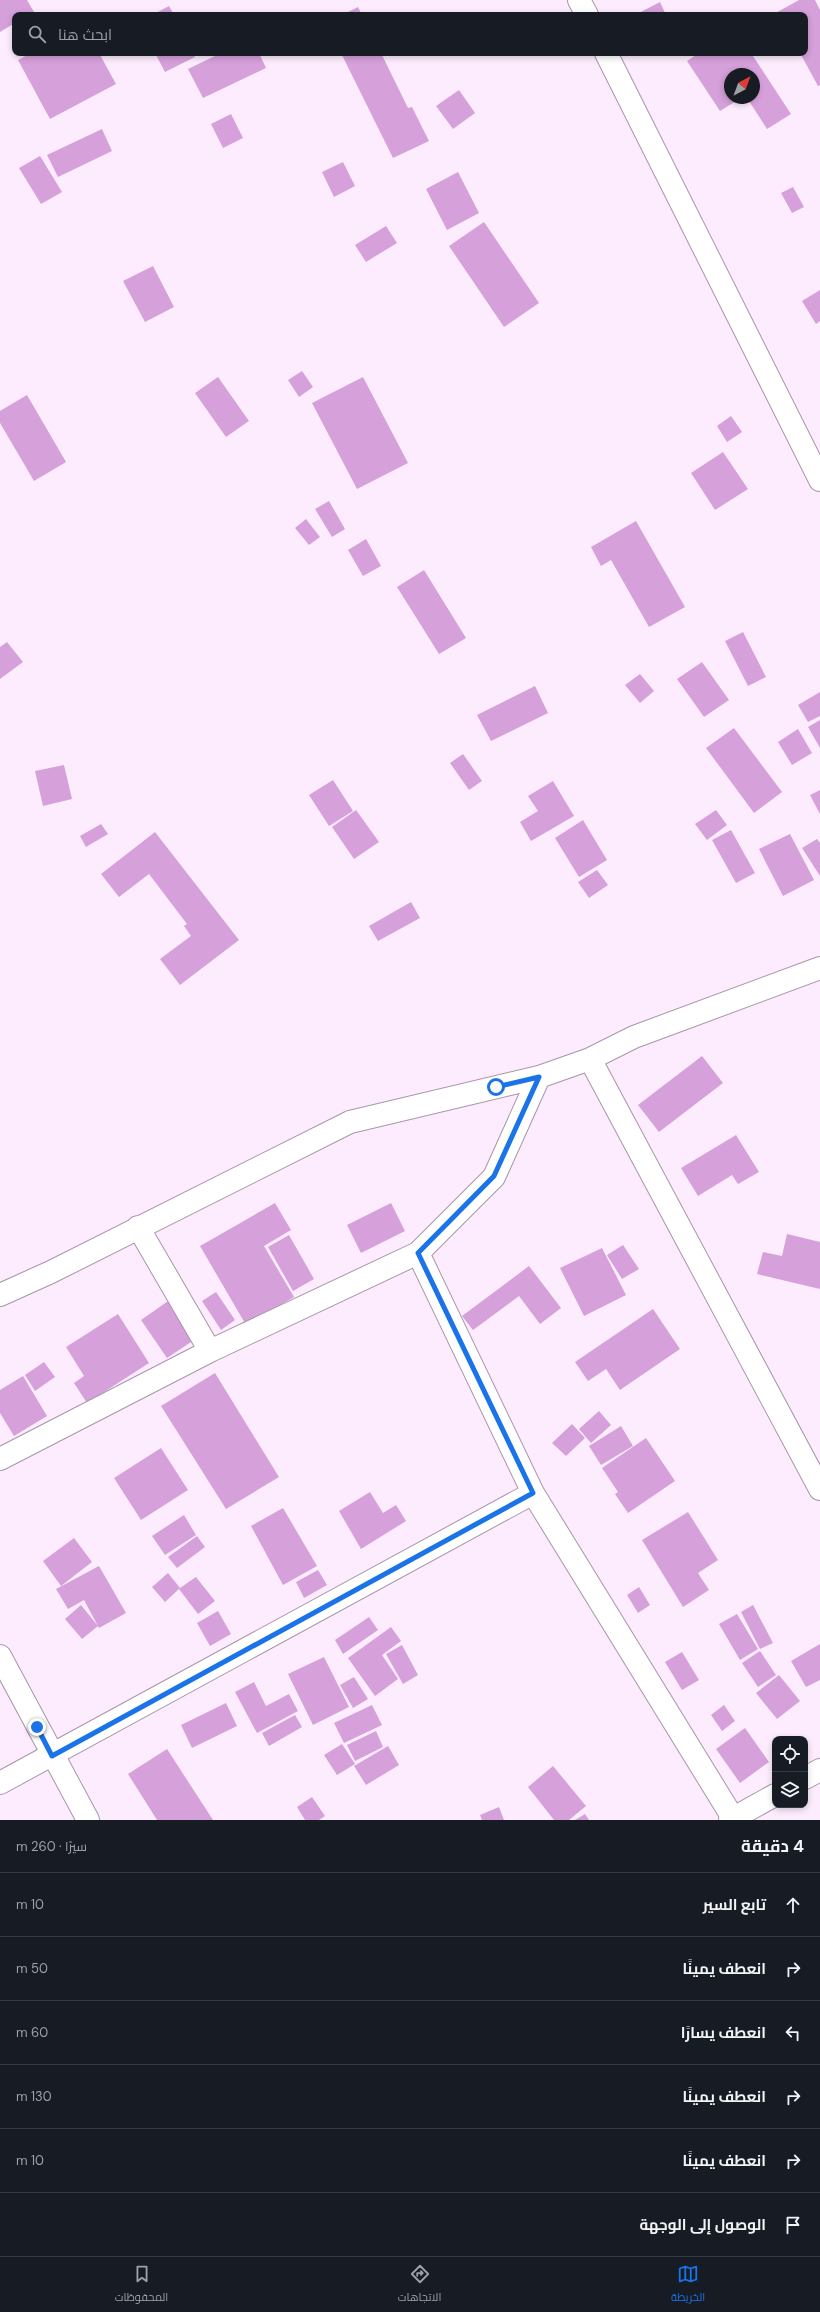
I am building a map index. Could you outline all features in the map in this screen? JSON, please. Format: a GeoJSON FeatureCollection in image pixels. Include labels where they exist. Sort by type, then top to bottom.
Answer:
{"type":"FeatureCollection","features":[{"type":"Feature","properties":{"kind":"street"},"geometry":{"type":"LineString","coordinates":[[579,0],[585,12]]}},
{"type":"Feature","properties":{"kind":"street"},"geometry":{"type":"LineString","coordinates":[[608,56],[820,480]]}},
{"type":"Feature","properties":{"kind":"street"},"geometry":{"type":"LineString","coordinates":[[0,1295],[51,1272],[138,1227],[350,1122],[539,1077],[590,1059],[634,1036],[820,968]]}},
{"type":"Feature","properties":{"kind":"street"},"geometry":{"type":"LineString","coordinates":[[590,1059],[820,1489]]}},
{"type":"Feature","properties":{"kind":"street"},"geometry":{"type":"LineString","coordinates":[[0,1459],[210,1351],[418,1253],[494,1176],[539,1077]]}},
{"type":"Feature","properties":{"kind":"street"},"geometry":{"type":"LineString","coordinates":[[138,1227],[210,1351]]}},
{"type":"Feature","properties":{"kind":"street"},"geometry":{"type":"LineString","coordinates":[[418,1253],[533,1493],[731,1819],[772,1797]]}},
{"type":"Feature","properties":{"kind":"street"},"geometry":{"type":"LineString","coordinates":[[0,1784],[533,1493]]}},
{"type":"Feature","properties":{"kind":"street"},"geometry":{"type":"LineString","coordinates":[[0,1656],[52,1756],[88,1820]]}},
{"type":"Feature","properties":{"kind":"street"},"geometry":{"type":"LineString","coordinates":[[808,1776],[820,1770]]}},
{"type":"Feature","properties":{"kind":"building"},"geometry":{"type":"Polygon","coordinates":[[[0,0],[27,0],[34,12],[12,12],[12,25],[0,32],[0,0]]]}},
{"type":"Feature","properties":{"kind":"building"},"geometry":{"type":"Polygon","coordinates":[[[799,0],[815,0],[820,10],[820,85],[818,86],[802,56],[808,56],[808,12],[777,12],[799,0]]]}},
{"type":"Feature","properties":{"kind":"building"},"geometry":{"type":"Polygon","coordinates":[[[660,2],[665,12],[641,12],[660,2]]]}},
{"type":"Feature","properties":{"kind":"building"},"geometry":{"type":"Polygon","coordinates":[[[169,6],[172,12],[158,12],[169,6]]]}},
{"type":"Feature","properties":{"kind":"building"},"geometry":{"type":"Polygon","coordinates":[[[358,7],[360,12],[348,12],[358,7]]]}},
{"type":"Feature","properties":{"kind":"building"},"geometry":{"type":"Polygon","coordinates":[[[25,56],[101,56],[116,84],[50,119],[18,60],[25,56]]]}},
{"type":"Feature","properties":{"kind":"building"},"geometry":{"type":"Polygon","coordinates":[[[157,56],[194,56],[195,57],[165,72],[157,56]]]}},
{"type":"Feature","properties":{"kind":"building"},"geometry":{"type":"Polygon","coordinates":[[[215,56],[260,56],[266,68],[203,98],[188,69],[215,56]]]}},
{"type":"Feature","properties":{"kind":"building"},"geometry":{"type":"Polygon","coordinates":[[[342,56],[382,56],[408,108],[412,107],[429,141],[393,158],[342,56]]]}},
{"type":"Feature","properties":{"kind":"building"},"geometry":{"type":"Polygon","coordinates":[[[694,56],[753,56],[791,114],[767,129],[751,104],[760,104],[760,68],[724,68],[724,104],[731,104],[720,111],[687,61],[694,56]]]}},
{"type":"Feature","properties":{"kind":"building"},"geometry":{"type":"Polygon","coordinates":[[[459,90],[475,113],[453,129],[436,106],[459,90]]]}},
{"type":"Feature","properties":{"kind":"building"},"geometry":{"type":"Polygon","coordinates":[[[231,114],[243,138],[223,148],[211,124],[231,114]]]}},
{"type":"Feature","properties":{"kind":"building"},"geometry":{"type":"Polygon","coordinates":[[[102,129],[112,151],[58,177],[47,155],[102,129]]]}},
{"type":"Feature","properties":{"kind":"building"},"geometry":{"type":"Polygon","coordinates":[[[40,156],[62,192],[41,204],[19,168],[40,156]]]}},
{"type":"Feature","properties":{"kind":"building"},"geometry":{"type":"Polygon","coordinates":[[[343,162],[355,186],[334,197],[322,172],[343,162]]]}},
{"type":"Feature","properties":{"kind":"building"},"geometry":{"type":"Polygon","coordinates":[[[458,172],[479,213],[447,230],[426,189],[458,172]]]}},
{"type":"Feature","properties":{"kind":"building"},"geometry":{"type":"Polygon","coordinates":[[[793,187],[804,207],[792,213],[781,193],[793,187]]]}},
{"type":"Feature","properties":{"kind":"building"},"geometry":{"type":"Polygon","coordinates":[[[484,222],[539,303],[504,327],[449,246],[484,222]]]}},
{"type":"Feature","properties":{"kind":"building"},"geometry":{"type":"Polygon","coordinates":[[[386,226],[397,243],[366,262],[355,245],[386,226]]]}},
{"type":"Feature","properties":{"kind":"building"},"geometry":{"type":"Polygon","coordinates":[[[153,266],[174,307],[145,322],[123,281],[153,266]]]}},
{"type":"Feature","properties":{"kind":"building"},"geometry":{"type":"Polygon","coordinates":[[[820,290],[820,321],[816,324],[802,301],[820,290]]]}},
{"type":"Feature","properties":{"kind":"building"},"geometry":{"type":"Polygon","coordinates":[[[302,371],[313,387],[299,397],[288,380],[302,371]]]}},
{"type":"Feature","properties":{"kind":"building"},"geometry":{"type":"Polygon","coordinates":[[[218,377],[249,421],[226,437],[195,393],[218,377]]]}},
{"type":"Feature","properties":{"kind":"building"},"geometry":{"type":"Polygon","coordinates":[[[363,377],[408,463],[357,489],[312,403],[363,377]]]}},
{"type":"Feature","properties":{"kind":"building"},"geometry":{"type":"Polygon","coordinates":[[[27,395],[66,462],[34,481],[0,423],[0,411],[27,395]]]}},
{"type":"Feature","properties":{"kind":"building"},"geometry":{"type":"Polygon","coordinates":[[[731,416],[742,432],[727,442],[717,426],[731,416]]]}},
{"type":"Feature","properties":{"kind":"building"},"geometry":{"type":"Polygon","coordinates":[[[723,452],[748,489],[715,510],[691,473],[723,452]]]}},
{"type":"Feature","properties":{"kind":"building"},"geometry":{"type":"Polygon","coordinates":[[[329,501],[345,529],[332,537],[315,509],[329,501]]]}},
{"type":"Feature","properties":{"kind":"building"},"geometry":{"type":"Polygon","coordinates":[[[306,519],[320,537],[309,545],[295,528],[306,519]]]}},
{"type":"Feature","properties":{"kind":"building"},"geometry":{"type":"Polygon","coordinates":[[[636,521],[685,607],[649,627],[611,560],[601,566],[591,547],[636,521]]]}},
{"type":"Feature","properties":{"kind":"building"},"geometry":{"type":"Polygon","coordinates":[[[366,539],[381,566],[363,576],[348,550],[366,539]]]}},
{"type":"Feature","properties":{"kind":"building"},"geometry":{"type":"Polygon","coordinates":[[[424,570],[466,638],[439,654],[397,587],[424,570]]]}},
{"type":"Feature","properties":{"kind":"building"},"geometry":{"type":"Polygon","coordinates":[[[743,632],[766,677],[748,686],[725,641],[743,632]]]}},
{"type":"Feature","properties":{"kind":"building"},"geometry":{"type":"Polygon","coordinates":[[[7,642],[23,662],[0,679],[0,647],[7,642]]]}},
{"type":"Feature","properties":{"kind":"building"},"geometry":{"type":"Polygon","coordinates":[[[702,662],[729,700],[704,717],[677,679],[702,662]]]}},
{"type":"Feature","properties":{"kind":"building"},"geometry":{"type":"Polygon","coordinates":[[[640,674],[654,691],[640,703],[625,685],[640,674]]]}},
{"type":"Feature","properties":{"kind":"building"},"geometry":{"type":"Polygon","coordinates":[[[535,686],[548,713],[491,741],[477,715],[535,686]]]}},
{"type":"Feature","properties":{"kind":"building"},"geometry":{"type":"Polygon","coordinates":[[[820,692],[820,716],[808,722],[798,705],[820,692]]]}},
{"type":"Feature","properties":{"kind":"building"},"geometry":{"type":"Polygon","coordinates":[[[820,720],[820,748],[808,727],[820,720]]]}},
{"type":"Feature","properties":{"kind":"building"},"geometry":{"type":"Polygon","coordinates":[[[734,728],[782,792],[754,813],[706,748],[734,728]]]}},
{"type":"Feature","properties":{"kind":"building"},"geometry":{"type":"Polygon","coordinates":[[[798,729],[812,753],[792,765],[778,742],[798,729]]]}},
{"type":"Feature","properties":{"kind":"building"},"geometry":{"type":"Polygon","coordinates":[[[463,754],[482,781],[469,790],[450,763],[463,754]]]}},
{"type":"Feature","properties":{"kind":"building"},"geometry":{"type":"Polygon","coordinates":[[[64,765],[72,799],[43,806],[35,771],[64,765]]]}},
{"type":"Feature","properties":{"kind":"building"},"geometry":{"type":"Polygon","coordinates":[[[333,780],[353,811],[329,826],[309,795],[333,780]]]}},
{"type":"Feature","properties":{"kind":"building"},"geometry":{"type":"Polygon","coordinates":[[[553,781],[574,816],[531,841],[520,822],[538,811],[528,796],[553,781]]]}},
{"type":"Feature","properties":{"kind":"building"},"geometry":{"type":"Polygon","coordinates":[[[820,790],[820,814],[810,795],[820,790]]]}},
{"type":"Feature","properties":{"kind":"building"},"geometry":{"type":"Polygon","coordinates":[[[356,810],[379,842],[354,859],[332,827],[356,810]]]}},
{"type":"Feature","properties":{"kind":"building"},"geometry":{"type":"Polygon","coordinates":[[[716,810],[727,825],[707,840],[695,824],[716,810]]]}},
{"type":"Feature","properties":{"kind":"building"},"geometry":{"type":"Polygon","coordinates":[[[583,820],[607,860],[579,877],[555,838],[583,820]]]}},
{"type":"Feature","properties":{"kind":"building"},"geometry":{"type":"Polygon","coordinates":[[[101,824],[108,834],[86,847],[80,836],[101,824]]]}},
{"type":"Feature","properties":{"kind":"building"},"geometry":{"type":"Polygon","coordinates":[[[731,830],[755,873],[736,883],[712,840],[731,830]]]}},
{"type":"Feature","properties":{"kind":"building"},"geometry":{"type":"Polygon","coordinates":[[[155,832],[239,940],[180,985],[160,959],[191,936],[184,926],[187,924],[149,874],[119,897],[101,874],[155,832]]]}},
{"type":"Feature","properties":{"kind":"building"},"geometry":{"type":"Polygon","coordinates":[[[790,834],[814,880],[783,896],[759,849],[790,834]]]}},
{"type":"Feature","properties":{"kind":"building"},"geometry":{"type":"Polygon","coordinates":[[[817,839],[820,843],[820,876],[802,848],[817,839]]]}},
{"type":"Feature","properties":{"kind":"building"},"geometry":{"type":"Polygon","coordinates":[[[597,870],[608,885],[589,898],[578,882],[597,870]]]}},
{"type":"Feature","properties":{"kind":"building"},"geometry":{"type":"Polygon","coordinates":[[[411,902],[420,918],[378,941],[369,926],[411,902]]]}},
{"type":"Feature","properties":{"kind":"building"},"geometry":{"type":"Polygon","coordinates":[[[702,1056],[723,1083],[659,1132],[638,1105],[702,1056]]]}},
{"type":"Feature","properties":{"kind":"building"},"geometry":{"type":"Polygon","coordinates":[[[736,1135],[759,1172],[738,1184],[732,1175],[698,1196],[681,1168],[736,1135]]]}},
{"type":"Feature","properties":{"kind":"building"},"geometry":{"type":"Polygon","coordinates":[[[275,1203],[291,1230],[264,1246],[294,1297],[246,1325],[200,1246],[275,1203]]]}},
{"type":"Feature","properties":{"kind":"building"},"geometry":{"type":"Polygon","coordinates":[[[391,1203],[405,1231],[361,1253],[347,1225],[391,1203]]]}},
{"type":"Feature","properties":{"kind":"building"},"geometry":{"type":"Polygon","coordinates":[[[787,1234],[820,1242],[820,1289],[757,1274],[763,1252],[782,1256],[787,1234]]]}},
{"type":"Feature","properties":{"kind":"building"},"geometry":{"type":"Polygon","coordinates":[[[289,1235],[314,1279],[293,1291],[268,1247],[289,1235]]]}},
{"type":"Feature","properties":{"kind":"building"},"geometry":{"type":"Polygon","coordinates":[[[623,1245],[639,1269],[622,1279],[607,1255],[623,1245]]]}},
{"type":"Feature","properties":{"kind":"building"},"geometry":{"type":"Polygon","coordinates":[[[602,1248],[626,1295],[584,1316],[560,1268],[602,1248]]]}},
{"type":"Feature","properties":{"kind":"building"},"geometry":{"type":"Polygon","coordinates":[[[529,1266],[561,1308],[540,1324],[519,1296],[473,1330],[462,1316],[529,1266]]]}},
{"type":"Feature","properties":{"kind":"building"},"geometry":{"type":"Polygon","coordinates":[[[216,1292],[235,1320],[221,1330],[202,1301],[216,1292]]]}},
{"type":"Feature","properties":{"kind":"building"},"geometry":{"type":"Polygon","coordinates":[[[171,1299],[197,1338],[167,1358],[141,1320],[171,1299]]]}},
{"type":"Feature","properties":{"kind":"building"},"geometry":{"type":"Polygon","coordinates":[[[653,1309],[680,1349],[620,1390],[606,1369],[588,1381],[575,1362],[653,1309]]]}},
{"type":"Feature","properties":{"kind":"building"},"geometry":{"type":"Polygon","coordinates":[[[118,1314],[149,1363],[87,1403],[74,1383],[84,1376],[66,1347],[118,1314]]]}},
{"type":"Feature","properties":{"kind":"building"},"geometry":{"type":"Polygon","coordinates":[[[44,1362],[55,1377],[35,1391],[25,1375],[44,1362]]]}},
{"type":"Feature","properties":{"kind":"building"},"geometry":{"type":"Polygon","coordinates":[[[215,1373],[279,1477],[226,1509],[161,1406],[215,1373]]]}},
{"type":"Feature","properties":{"kind":"building"},"geometry":{"type":"Polygon","coordinates":[[[23,1376],[47,1416],[14,1436],[0,1413],[0,1390],[23,1376]]]}},
{"type":"Feature","properties":{"kind":"building"},"geometry":{"type":"Polygon","coordinates":[[[599,1411],[611,1425],[591,1443],[579,1429],[599,1411]]]}},
{"type":"Feature","properties":{"kind":"building"},"geometry":{"type":"Polygon","coordinates":[[[572,1424],[585,1438],[566,1456],[552,1443],[572,1424]]]}},
{"type":"Feature","properties":{"kind":"building"},"geometry":{"type":"Polygon","coordinates":[[[621,1426],[633,1446],[601,1465],[589,1446],[621,1426]]]}},
{"type":"Feature","properties":{"kind":"building"},"geometry":{"type":"Polygon","coordinates":[[[646,1438],[675,1481],[628,1513],[615,1494],[618,1492],[602,1468],[646,1438]]]}},
{"type":"Feature","properties":{"kind":"building"},"geometry":{"type":"Polygon","coordinates":[[[161,1448],[188,1490],[141,1520],[114,1478],[161,1448]]]}},
{"type":"Feature","properties":{"kind":"building"},"geometry":{"type":"Polygon","coordinates":[[[370,1492],[383,1513],[396,1505],[406,1521],[361,1549],[339,1511],[370,1492]]]}},
{"type":"Feature","properties":{"kind":"building"},"geometry":{"type":"Polygon","coordinates":[[[283,1508],[317,1566],[283,1585],[251,1526],[283,1508]]]}},
{"type":"Feature","properties":{"kind":"building"},"geometry":{"type":"Polygon","coordinates":[[[688,1512],[718,1560],[698,1573],[709,1590],[683,1607],[642,1540],[688,1512]]]}},
{"type":"Feature","properties":{"kind":"building"},"geometry":{"type":"Polygon","coordinates":[[[184,1515],[196,1535],[165,1555],[152,1536],[184,1515]]]}},
{"type":"Feature","properties":{"kind":"building"},"geometry":{"type":"Polygon","coordinates":[[[197,1536],[205,1547],[177,1568],[168,1557],[197,1536]]]}},
{"type":"Feature","properties":{"kind":"building"},"geometry":{"type":"Polygon","coordinates":[[[74,1538],[92,1562],[61,1586],[43,1561],[74,1538]]]}},
{"type":"Feature","properties":{"kind":"building"},"geometry":{"type":"Polygon","coordinates":[[[99,1566],[126,1613],[99,1628],[84,1600],[68,1609],[56,1589],[99,1566]]]}},
{"type":"Feature","properties":{"kind":"building"},"geometry":{"type":"Polygon","coordinates":[[[318,1570],[327,1585],[304,1598],[296,1582],[318,1570]]]}},
{"type":"Feature","properties":{"kind":"building"},"geometry":{"type":"Polygon","coordinates":[[[168,1573],[180,1588],[196,1577],[215,1601],[198,1614],[179,1589],[165,1602],[152,1587],[168,1573]]]}},
{"type":"Feature","properties":{"kind":"building"},"geometry":{"type":"Polygon","coordinates":[[[639,1587],[650,1605],[638,1613],[627,1595],[639,1587]]]}},
{"type":"Feature","properties":{"kind":"building"},"geometry":{"type":"Polygon","coordinates":[[[81,1605],[98,1626],[82,1639],[65,1619],[81,1605]]]}},
{"type":"Feature","properties":{"kind":"building"},"geometry":{"type":"Polygon","coordinates":[[[753,1605],[773,1643],[760,1649],[741,1612],[753,1605]]]}},
{"type":"Feature","properties":{"kind":"building"},"geometry":{"type":"Polygon","coordinates":[[[218,1611],[231,1634],[210,1646],[197,1623],[218,1611]]]}},
{"type":"Feature","properties":{"kind":"building"},"geometry":{"type":"Polygon","coordinates":[[[737,1614],[758,1649],[740,1660],[719,1624],[737,1614]]]}},
{"type":"Feature","properties":{"kind":"building"},"geometry":{"type":"Polygon","coordinates":[[[369,1617],[378,1630],[343,1654],[335,1640],[369,1617]]]}},
{"type":"Feature","properties":{"kind":"building"},"geometry":{"type":"Polygon","coordinates":[[[391,1627],[401,1641],[382,1655],[398,1679],[375,1696],[348,1658],[391,1627]]]}},
{"type":"Feature","properties":{"kind":"building"},"geometry":{"type":"Polygon","coordinates":[[[820,1644],[820,1680],[806,1687],[791,1661],[820,1644]]]}},
{"type":"Feature","properties":{"kind":"building"},"geometry":{"type":"Polygon","coordinates":[[[402,1645],[418,1675],[403,1684],[386,1654],[402,1645]]]}},
{"type":"Feature","properties":{"kind":"building"},"geometry":{"type":"Polygon","coordinates":[[[760,1651],[776,1675],[758,1687],[742,1663],[760,1651]]]}},
{"type":"Feature","properties":{"kind":"building"},"geometry":{"type":"Polygon","coordinates":[[[682,1652],[699,1680],[682,1690],[665,1662],[682,1652]]]}},
{"type":"Feature","properties":{"kind":"building"},"geometry":{"type":"Polygon","coordinates":[[[324,1657],[349,1707],[313,1725],[288,1674],[324,1657]]]}},
{"type":"Feature","properties":{"kind":"building"},"geometry":{"type":"Polygon","coordinates":[[[779,1675],[800,1701],[777,1719],[756,1693],[779,1675]]]}},
{"type":"Feature","properties":{"kind":"building"},"geometry":{"type":"Polygon","coordinates":[[[354,1677],[368,1699],[353,1708],[340,1685],[354,1677]]]}},
{"type":"Feature","properties":{"kind":"building"},"geometry":{"type":"Polygon","coordinates":[[[254,1682],[266,1706],[289,1694],[298,1711],[257,1733],[235,1692],[254,1682]]]}},
{"type":"Feature","properties":{"kind":"building"},"geometry":{"type":"Polygon","coordinates":[[[226,1703],[237,1726],[192,1748],[181,1725],[226,1703]]]}},
{"type":"Feature","properties":{"kind":"building"},"geometry":{"type":"Polygon","coordinates":[[[372,1705],[382,1725],[344,1743],[334,1723],[372,1705]]]}},
{"type":"Feature","properties":{"kind":"building"},"geometry":{"type":"Polygon","coordinates":[[[724,1705],[735,1721],[722,1731],[711,1715],[724,1705]]]}},
{"type":"Feature","properties":{"kind":"building"},"geometry":{"type":"Polygon","coordinates":[[[295,1715],[302,1727],[269,1746],[262,1733],[295,1715]]]}},
{"type":"Feature","properties":{"kind":"building"},"geometry":{"type":"Polygon","coordinates":[[[745,1728],[769,1762],[740,1783],[716,1749],[745,1728]]]}},
{"type":"Feature","properties":{"kind":"building"},"geometry":{"type":"Polygon","coordinates":[[[376,1731],[383,1747],[355,1761],[347,1745],[376,1731]]]}},
{"type":"Feature","properties":{"kind":"building"},"geometry":{"type":"Polygon","coordinates":[[[342,1744],[355,1764],[337,1775],[324,1755],[342,1744]]]}},
{"type":"Feature","properties":{"kind":"building"},"geometry":{"type":"Polygon","coordinates":[[[388,1746],[399,1765],[366,1785],[354,1766],[388,1746]]]}},
{"type":"Feature","properties":{"kind":"building"},"geometry":{"type":"Polygon","coordinates":[[[167,1749],[213,1820],[157,1820],[128,1774],[167,1749]]]}},
{"type":"Feature","properties":{"kind":"building"},"geometry":{"type":"Polygon","coordinates":[[[553,1766],[586,1806],[569,1820],[554,1820],[528,1787],[553,1766]]]}},
{"type":"Feature","properties":{"kind":"building"},"geometry":{"type":"Polygon","coordinates":[[[312,1797],[325,1816],[319,1820],[305,1820],[297,1807],[312,1797]]]}},
{"type":"Feature","properties":{"kind":"building"},"geometry":{"type":"Polygon","coordinates":[[[499,1807],[504,1820],[482,1820],[480,1815],[499,1807]]]}},
{"type":"Feature","properties":{"kind":"building"},"geometry":{"type":"Polygon","coordinates":[[[585,1814],[589,1820],[575,1820],[585,1814]]]}},
{"type":"Feature","properties":{"kind":"route"},"geometry":{"type":"LineString","coordinates":[[37,1727],[52,1756],[533,1493],[418,1253],[494,1176],[539,1077],[496,1087]]}}]}
